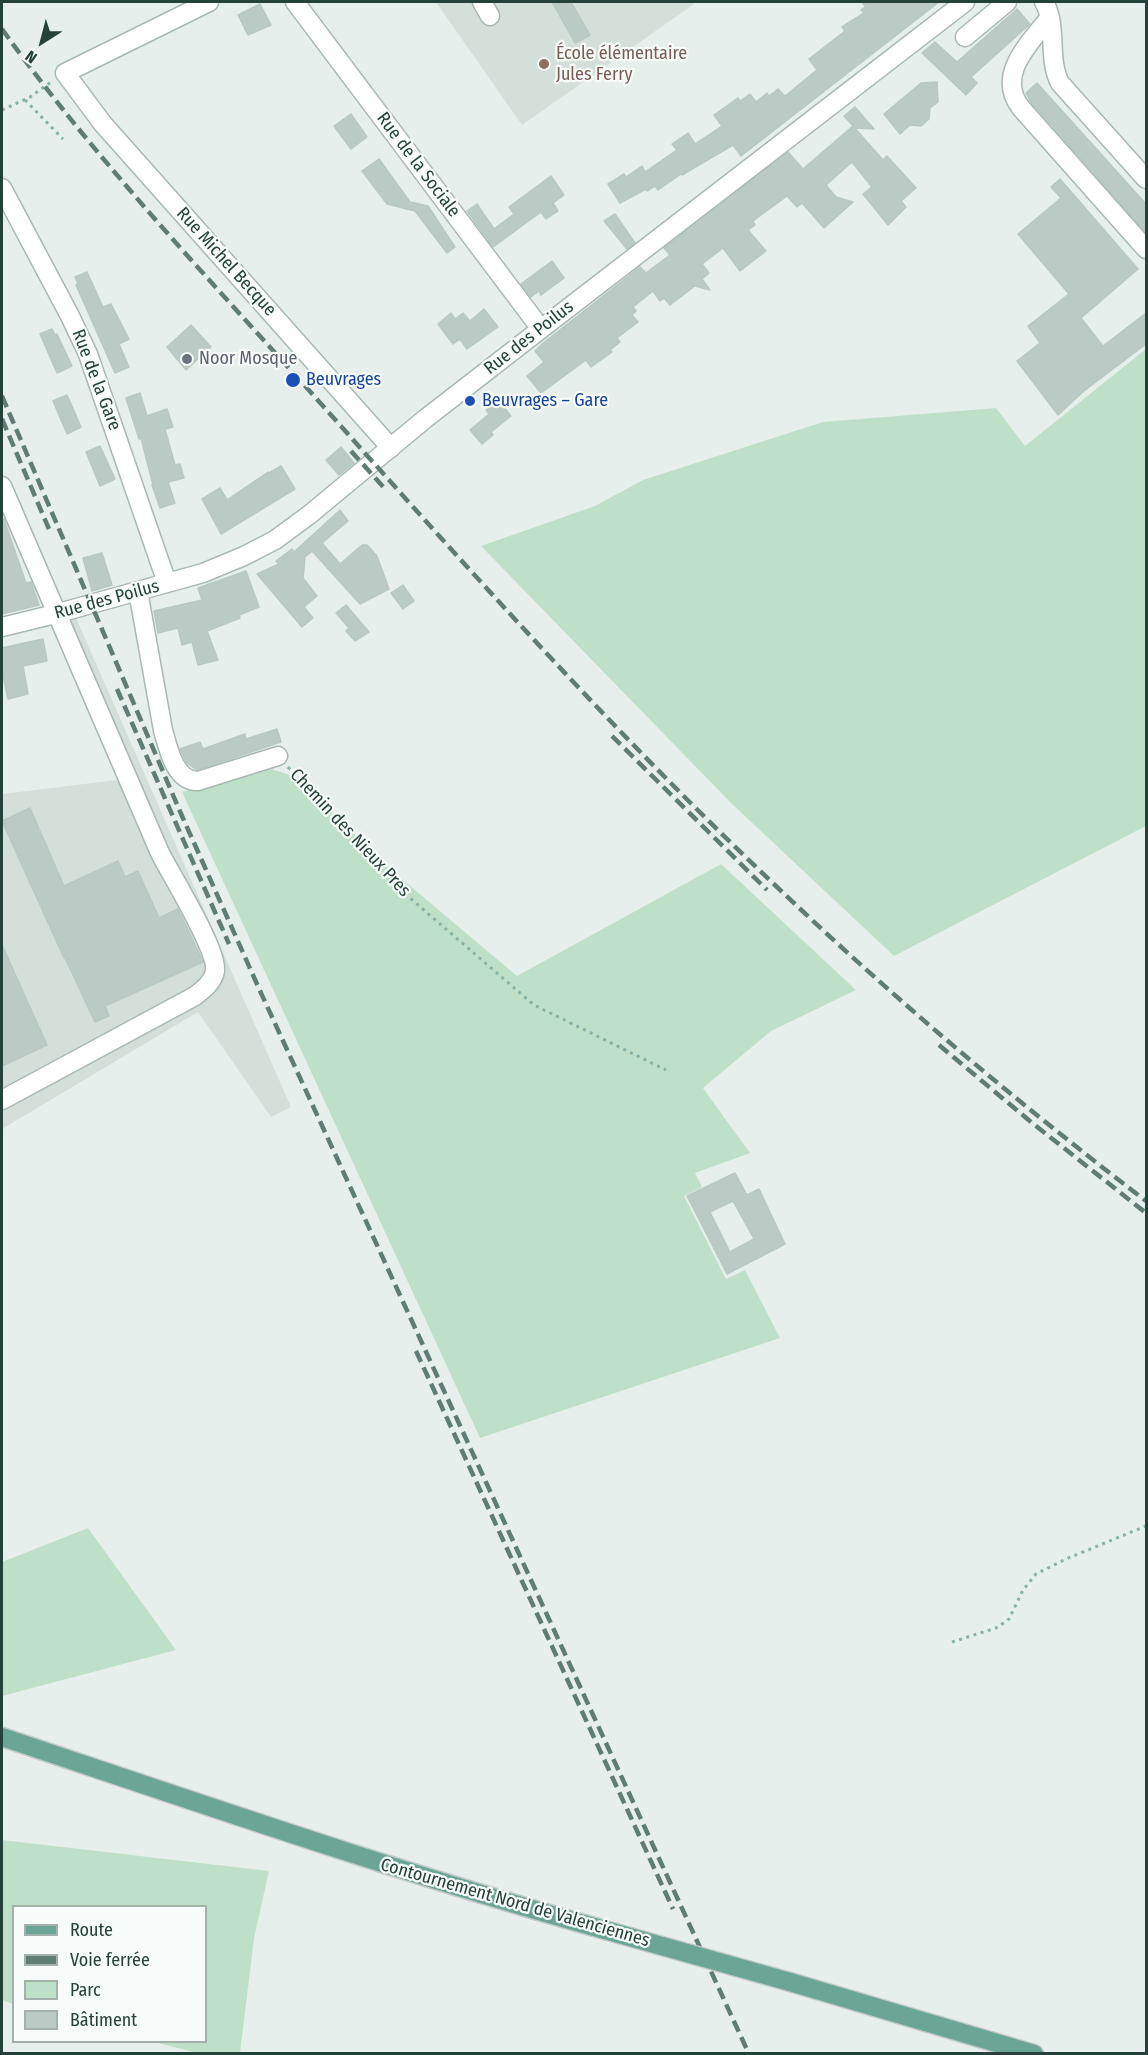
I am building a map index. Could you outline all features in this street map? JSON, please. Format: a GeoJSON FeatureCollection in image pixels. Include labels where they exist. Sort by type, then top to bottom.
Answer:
{"type":"FeatureCollection","features":[{"type":"Feature","properties":{"kind":"main road","name":"Contournement Nord de Valenciennes"},"geometry":{"type":"LineString","coordinates":[[2,1737],[369,1860],[492,1898],[1034,2054]]}},
{"type":"Feature","properties":{"kind":"street"},"geometry":{"type":"LineString","coordinates":[[65,73],[209,2]]}},
{"type":"Feature","properties":{"kind":"street","name":"Rue de la Sociale"},"geometry":{"type":"LineString","coordinates":[[295,2],[541,329]]}},
{"type":"Feature","properties":{"kind":"street"},"geometry":{"type":"LineString","coordinates":[[965,37],[1007,2]]}},
{"type":"Feature","properties":{"kind":"street","name":"Rue des Poilus"},"geometry":{"type":"LineString","coordinates":[[2,627],[212,570],[275,540],[300,523],[541,329],[958,4]]}},
{"type":"Feature","properties":{"kind":"street"},"geometry":{"type":"LineString","coordinates":[[1047,9],[1055,71],[1060,83],[1146,179]]}},
{"type":"Feature","properties":{"kind":"street"},"geometry":{"type":"LineString","coordinates":[[1047,9],[1014,69],[1011,83],[1013,97],[1146,249]]}},
{"type":"Feature","properties":{"kind":"street","name":"Rue Michel Becque"},"geometry":{"type":"LineString","coordinates":[[65,73],[103,124],[391,448]]}},
{"type":"Feature","properties":{"kind":"street","name":"Rue de la Gare"},"geometry":{"type":"LineString","coordinates":[[2,188],[88,354],[167,583]]}},
{"type":"Feature","properties":{"kind":"street"},"geometry":{"type":"LineString","coordinates":[[2,486],[55,614],[160,853],[185,897],[214,961],[214,973],[209,984],[195,996],[2,1100]]}},
{"type":"Feature","properties":{"kind":"street","name":"Chemin des Nieux Pres"},"geometry":{"type":"LineString","coordinates":[[138,591],[163,730],[182,776],[190,781],[198,781],[278,756]]}},
{"type":"Feature","properties":{"kind":"path"},"geometry":{"type":"LineString","coordinates":[[2,110],[25,100],[65,73]]}},
{"type":"Feature","properties":{"kind":"path"},"geometry":{"type":"LineString","coordinates":[[25,100],[63,139]]}},
{"type":"Feature","properties":{"kind":"path","name":"Chemin des Nieux Pres"},"geometry":{"type":"LineString","coordinates":[[278,756],[404,892],[534,1005],[666,1070]]}},
{"type":"Feature","properties":{"kind":"path"},"geometry":{"type":"LineString","coordinates":[[952,1642],[996,1628],[1009,1619],[1023,1590],[1036,1574],[1146,1526]]}},
{"type":"Feature","properties":{"kind":"shaded area","name":"École élémentaire Jules Ferry"},"geometry":{"type":"Polygon","coordinates":[[[436,2],[693,2],[694,4],[522,125],[436,2]]]}},
{"type":"Feature","properties":{"kind":"shaded area"},"geometry":{"type":"Polygon","coordinates":[[[76,618],[291,1107],[271,1117],[198,1012],[2,1129],[2,794],[117,780],[133,775],[68,621],[76,618]]]}},
{"type":"Feature","properties":{"kind":"green space"},"geometry":{"type":"Polygon","coordinates":[[[1146,349],[1146,826],[894,956],[731,803],[481,546],[595,506],[643,480],[823,422],[996,408],[1025,446],[1146,349]]]}},
{"type":"Feature","properties":{"kind":"green space"},"geometry":{"type":"Polygon","coordinates":[[[271,769],[296,777],[390,869],[517,976],[721,864],[856,990],[771,1031],[703,1088],[750,1153],[695,1173],[702,1187],[684,1196],[726,1279],[745,1270],[780,1338],[480,1438],[182,792],[271,769]]]}},
{"type":"Feature","properties":{"kind":"green space"},"geometry":{"type":"Polygon","coordinates":[[[88,1528],[176,1650],[2,1696],[2,1562],[88,1528]]]}},
{"type":"Feature","properties":{"kind":"green space"},"geometry":{"type":"Polygon","coordinates":[[[2,1840],[269,1871],[254,1938],[240,2053],[198,2053],[158,2043],[207,2043],[207,1905],[12,1905],[12,2004],[2,2000],[2,1840]]]}},
{"type":"Feature","properties":{"kind":"building"},"geometry":{"type":"Polygon","coordinates":[[[552,2],[571,2],[590,35],[575,43],[552,2]]]}},
{"type":"Feature","properties":{"kind":"building"},"geometry":{"type":"Polygon","coordinates":[[[862,2],[939,2],[741,156],[733,145],[681,174],[658,190],[655,186],[647,191],[646,189],[620,203],[608,184],[624,174],[626,177],[642,166],[645,172],[677,150],[672,144],[688,133],[695,144],[722,126],[714,115],[738,98],[740,101],[750,94],[756,102],[767,93],[769,96],[778,89],[785,96],[817,70],[809,59],[845,31],[842,27],[864,13],[861,10],[866,7],[862,2]]]}},
{"type":"Feature","properties":{"kind":"building"},"geometry":{"type":"Polygon","coordinates":[[[260,4],[271,25],[248,35],[238,15],[260,4]]]}},
{"type":"Feature","properties":{"kind":"building"},"geometry":{"type":"Polygon","coordinates":[[[1017,9],[1030,24],[971,77],[977,83],[966,95],[922,53],[935,42],[957,62],[1017,9]]]}},
{"type":"Feature","properties":{"kind":"building"},"geometry":{"type":"Polygon","coordinates":[[[937,82],[938,102],[930,108],[929,119],[921,126],[910,125],[900,134],[884,114],[921,83],[937,82]]]}},
{"type":"Feature","properties":{"kind":"building"},"geometry":{"type":"Polygon","coordinates":[[[1037,83],[1146,204],[1146,233],[1030,101],[1026,93],[1037,83]]]}},
{"type":"Feature","properties":{"kind":"building"},"geometry":{"type":"Polygon","coordinates":[[[855,107],[874,129],[855,128],[844,116],[855,107]]]}},
{"type":"Feature","properties":{"kind":"building"},"geometry":{"type":"Polygon","coordinates":[[[351,114],[367,137],[351,149],[334,126],[351,114]]]}},
{"type":"Feature","properties":{"kind":"building"},"geometry":{"type":"Polygon","coordinates":[[[853,126],[883,160],[887,156],[916,188],[901,201],[906,207],[888,225],[863,194],[872,187],[852,162],[826,185],[836,197],[853,202],[824,228],[802,203],[797,207],[787,196],[753,221],[755,225],[748,230],[766,251],[740,271],[723,248],[702,264],[709,273],[702,279],[710,290],[695,286],[670,305],[664,298],[660,301],[653,291],[633,307],[636,311],[632,315],[638,322],[617,338],[620,342],[610,350],[612,352],[591,367],[586,360],[541,393],[527,376],[544,362],[535,351],[542,344],[640,267],[646,273],[670,255],[664,248],[788,152],[803,169],[853,126]]]}},
{"type":"Feature","properties":{"kind":"building"},"geometry":{"type":"Polygon","coordinates":[[[379,159],[410,202],[428,206],[455,247],[447,253],[415,211],[387,204],[362,171],[379,159]]]}},
{"type":"Feature","properties":{"kind":"building"},"geometry":{"type":"Polygon","coordinates":[[[551,176],[564,195],[553,203],[558,211],[546,219],[541,212],[493,247],[467,211],[477,204],[494,229],[514,214],[509,207],[551,176]]]}},
{"type":"Feature","properties":{"kind":"building"},"geometry":{"type":"Polygon","coordinates":[[[1060,179],[1138,269],[1081,318],[1103,346],[1146,313],[1146,344],[1084,391],[1058,415],[1017,361],[1040,343],[1028,326],[1069,294],[1018,234],[1061,198],[1051,187],[1060,179]]]}},
{"type":"Feature","properties":{"kind":"building"},"geometry":{"type":"Polygon","coordinates":[[[615,214],[635,243],[627,249],[604,221],[615,214]]]}},
{"type":"Feature","properties":{"kind":"building"},"geometry":{"type":"Polygon","coordinates":[[[552,261],[564,278],[541,295],[539,291],[531,297],[521,284],[552,261]]]}},
{"type":"Feature","properties":{"kind":"building"},"geometry":{"type":"Polygon","coordinates":[[[87,272],[103,307],[111,304],[129,339],[119,344],[129,367],[115,373],[76,285],[78,284],[75,277],[87,272]]]}},
{"type":"Feature","properties":{"kind":"building"},"geometry":{"type":"Polygon","coordinates":[[[484,309],[498,327],[467,349],[460,339],[453,344],[438,324],[451,313],[455,319],[463,313],[470,321],[484,309]]]}},
{"type":"Feature","properties":{"kind":"building","name":"Noor Mosque"},"geometry":{"type":"Polygon","coordinates":[[[191,325],[211,347],[186,370],[167,347],[191,325]]]}},
{"type":"Feature","properties":{"kind":"building"},"geometry":{"type":"Polygon","coordinates":[[[52,329],[55,335],[57,334],[72,366],[57,373],[40,334],[52,329]]]}},
{"type":"Feature","properties":{"kind":"building"},"geometry":{"type":"Polygon","coordinates":[[[140,393],[147,416],[167,409],[173,427],[165,429],[175,465],[180,464],[184,478],[168,482],[175,503],[160,508],[141,438],[139,439],[126,398],[140,393]]]}},
{"type":"Feature","properties":{"kind":"building"},"geometry":{"type":"Polygon","coordinates":[[[67,395],[81,427],[67,434],[53,401],[67,395]]]}},
{"type":"Feature","properties":{"kind":"building"},"geometry":{"type":"Polygon","coordinates":[[[498,400],[511,416],[491,432],[493,435],[482,444],[470,430],[489,414],[486,410],[498,400]]]}},
{"type":"Feature","properties":{"kind":"building"},"geometry":{"type":"Polygon","coordinates":[[[100,446],[115,479],[100,486],[86,452],[100,446]]]}},
{"type":"Feature","properties":{"kind":"building"},"geometry":{"type":"Polygon","coordinates":[[[341,447],[354,463],[339,475],[326,460],[341,447]]]}},
{"type":"Feature","properties":{"kind":"building"},"geometry":{"type":"Polygon","coordinates":[[[281,466],[295,489],[221,534],[202,499],[220,488],[227,500],[268,472],[281,466]]]}},
{"type":"Feature","properties":{"kind":"building"},"geometry":{"type":"Polygon","coordinates":[[[340,510],[348,521],[322,543],[340,564],[362,545],[367,545],[377,556],[389,589],[360,604],[312,551],[305,557],[303,578],[317,596],[304,607],[313,618],[302,627],[257,574],[279,564],[276,561],[292,549],[294,552],[340,510]]]}},
{"type":"Feature","properties":{"kind":"building"},"geometry":{"type":"Polygon","coordinates":[[[2,519],[4,519],[26,583],[31,582],[39,605],[2,614],[2,519]]]}},
{"type":"Feature","properties":{"kind":"building"},"geometry":{"type":"Polygon","coordinates":[[[102,553],[112,585],[92,591],[83,558],[102,553]]]}},
{"type":"Feature","properties":{"kind":"building"},"geometry":{"type":"Polygon","coordinates":[[[246,571],[259,607],[239,615],[240,618],[207,631],[218,660],[198,665],[192,642],[182,645],[178,628],[158,633],[154,611],[202,600],[198,588],[246,571]]]}},
{"type":"Feature","properties":{"kind":"building"},"geometry":{"type":"Polygon","coordinates":[[[403,585],[414,601],[403,609],[391,593],[403,585]]]}},
{"type":"Feature","properties":{"kind":"building"},"geometry":{"type":"Polygon","coordinates":[[[346,605],[369,632],[355,641],[346,631],[349,628],[336,613],[346,605]]]}},
{"type":"Feature","properties":{"kind":"building"},"geometry":{"type":"Polygon","coordinates":[[[43,639],[47,661],[23,666],[28,694],[8,699],[2,671],[2,648],[43,639]]]}},
{"type":"Feature","properties":{"kind":"building"},"geometry":{"type":"Polygon","coordinates":[[[277,729],[281,742],[197,770],[187,763],[180,749],[200,742],[203,749],[245,734],[246,739],[277,729]]]}},
{"type":"Feature","properties":{"kind":"building"},"geometry":{"type":"Polygon","coordinates":[[[30,808],[64,886],[118,861],[125,877],[138,871],[159,918],[178,909],[203,962],[105,1006],[109,1016],[95,1022],[2,821],[30,808]]]}},
{"type":"Feature","properties":{"kind":"building"},"geometry":{"type":"Polygon","coordinates":[[[2,945],[47,1045],[2,1066],[2,945]]]}},
{"type":"Feature","properties":{"kind":"building"},"geometry":{"type":"Polygon","coordinates":[[[735,1173],[747,1195],[759,1189],[785,1244],[727,1274],[687,1196],[735,1173]],[[733,1201],[710,1212],[730,1252],[754,1239],[733,1201]]]}},
{"type":"Feature","properties":{"kind":"railway"},"geometry":{"type":"LineString","coordinates":[[2,29],[77,127],[157,222],[488,590],[658,770],[776,886],[865,969],[1004,1088],[1146,1201]]}},
{"type":"Feature","properties":{"kind":"railway"},"geometry":{"type":"LineString","coordinates":[[2,396],[182,816],[261,993],[749,2054]]}},
{"type":"Feature","properties":{"kind":"railway"},"geometry":{"type":"LineString","coordinates":[[2,419],[49,529]]}},
{"type":"Feature","properties":{"kind":"railway"},"geometry":{"type":"LineString","coordinates":[[351,451],[387,491]]}},
{"type":"Feature","properties":{"kind":"railway"},"geometry":{"type":"LineString","coordinates":[[117,689],[229,944]]}},
{"type":"Feature","properties":{"kind":"railway"},"geometry":{"type":"LineString","coordinates":[[612,736],[767,890]]}},
{"type":"Feature","properties":{"kind":"railway"},"geometry":{"type":"LineString","coordinates":[[939,1045],[1031,1122],[1146,1213]]}},
{"type":"Feature","properties":{"kind":"railway"},"geometry":{"type":"LineString","coordinates":[[416,1351],[673,1909]]}},
{"type":"Feature","properties":{"kind":"place","name":"École élémentaire Jules Ferry"},"geometry":{"type":"Point","coordinates":[544,64]}},
{"type":"Feature","properties":{"kind":"place","name":"Noor Mosque"},"geometry":{"type":"Point","coordinates":[187,359]}},
{"type":"Feature","properties":{"kind":"place","name":"Beuvrages"},"geometry":{"type":"Point","coordinates":[293,380]}},
{"type":"Feature","properties":{"kind":"place","name":"Beuvrages – Gare"},"geometry":{"type":"Point","coordinates":[470,401]}}]}
